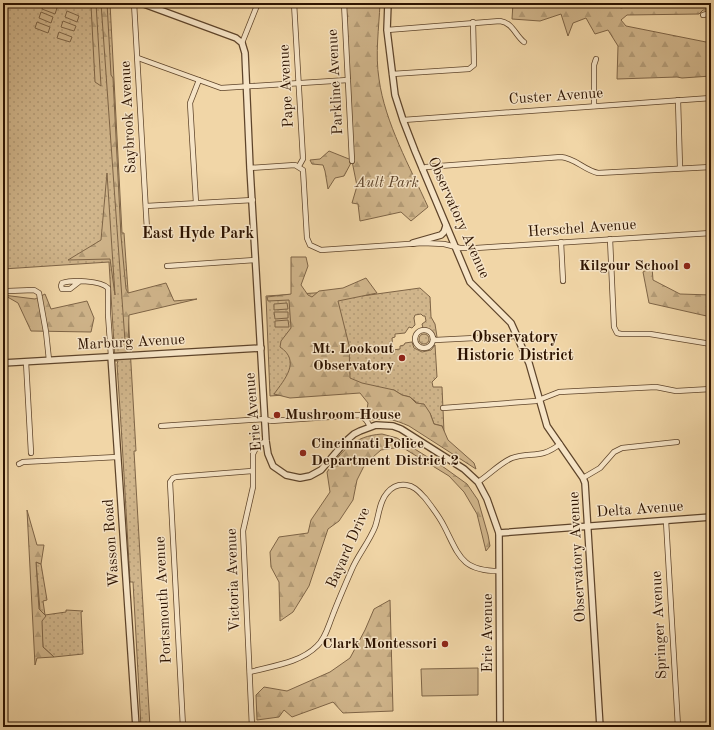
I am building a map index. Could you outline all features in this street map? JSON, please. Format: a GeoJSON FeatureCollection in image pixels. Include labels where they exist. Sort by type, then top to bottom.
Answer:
{"type":"FeatureCollection","features":[{"type":"Feature","properties":{"kind":"street","name":"Saybrook Avenue"},"geometry":{"type":"LineString","coordinates":[[134,3],[147,230]]}},
{"type":"Feature","properties":{"kind":"street"},"geometry":{"type":"LineString","coordinates":[[141,3],[232,37],[242,43],[258,3]]}},
{"type":"Feature","properties":{"kind":"street","name":"Pape Avenue"},"geometry":{"type":"LineString","coordinates":[[294,3],[299,84],[302,159],[301,168],[307,238],[310,245]]}},
{"type":"Feature","properties":{"kind":"street","name":"Parkline Avenue"},"geometry":{"type":"LineString","coordinates":[[344,3],[352,161]]}},
{"type":"Feature","properties":{"kind":"street","name":"Observatory Avenue"},"geometry":{"type":"LineString","coordinates":[[388,3],[387,30],[395,95],[422,169],[470,282],[478,292],[511,323],[528,363],[547,426],[585,483],[600,727]]}},
{"type":"Feature","properties":{"kind":"street"},"geometry":{"type":"LineString","coordinates":[[703,15],[711,13]]}},
{"type":"Feature","properties":{"kind":"street"},"geometry":{"type":"LineString","coordinates":[[387,30],[500,21],[511,26],[520,39],[524,42]]}},
{"type":"Feature","properties":{"kind":"street"},"geometry":{"type":"LineString","coordinates":[[392,74],[469,69],[473,67],[473,22]]}},
{"type":"Feature","properties":{"kind":"street","name":"Erie Avenue"},"geometry":{"type":"LineString","coordinates":[[242,43],[245,52],[250,168],[266,441],[269,457],[274,466],[286,475],[295,478],[302,478],[316,474],[354,434],[370,426],[387,425],[400,429],[464,469],[478,482],[488,499],[499,533],[500,727]]}},
{"type":"Feature","properties":{"kind":"street"},"geometry":{"type":"LineString","coordinates":[[138,58],[221,88],[348,80]]}},
{"type":"Feature","properties":{"kind":"street"},"geometry":{"type":"LineString","coordinates":[[594,106],[594,65],[596,59]]}},
{"type":"Feature","properties":{"kind":"street"},"geometry":{"type":"LineString","coordinates":[[196,203],[190,103],[199,80]]}},
{"type":"Feature","properties":{"kind":"street","name":"Custer Avenue"},"geometry":{"type":"LineString","coordinates":[[403,120],[711,98]]}},
{"type":"Feature","properties":{"kind":"street"},"geometry":{"type":"LineString","coordinates":[[678,100],[680,168]]}},
{"type":"Feature","properties":{"kind":"street"},"geometry":{"type":"LineString","coordinates":[[422,169],[426,167],[561,157],[571,159],[598,173],[711,167]]}},
{"type":"Feature","properties":{"kind":"street"},"geometry":{"type":"LineString","coordinates":[[250,168],[295,164],[301,168]]}},
{"type":"Feature","properties":{"kind":"street"},"geometry":{"type":"LineString","coordinates":[[146,206],[253,200]]}},
{"type":"Feature","properties":{"kind":"street"},"geometry":{"type":"LineString","coordinates":[[413,243],[441,235],[446,226]]}},
{"type":"Feature","properties":{"kind":"street","name":"Herschel Avenue"},"geometry":{"type":"LineString","coordinates":[[310,245],[321,250],[433,242],[460,248],[476,248],[711,233]]}},
{"type":"Feature","properties":{"kind":"street"},"geometry":{"type":"LineString","coordinates":[[610,239],[614,327],[617,332],[621,334],[650,334],[711,344]]}},
{"type":"Feature","properties":{"kind":"street"},"geometry":{"type":"LineString","coordinates":[[561,242],[563,281]]}},
{"type":"Feature","properties":{"kind":"street"},"geometry":{"type":"LineString","coordinates":[[167,266],[256,260]]}},
{"type":"Feature","properties":{"kind":"street"},"geometry":{"type":"LineString","coordinates":[[79,282],[96,282],[105,284],[108,288],[108,314],[114,356]]}},
{"type":"Feature","properties":{"kind":"street"},"geometry":{"type":"LineString","coordinates":[[8,292],[34,290],[39,294],[46,332],[49,360]]}},
{"type":"Feature","properties":{"kind":"street"},"geometry":{"type":"LineString","coordinates":[[433,338],[436,340],[517,336]]}},
{"type":"Feature","properties":{"kind":"street","name":"Marburg Avenue"},"geometry":{"type":"LineString","coordinates":[[3,363],[261,348]]}},
{"type":"Feature","properties":{"kind":"street","name":"Wasson Road"},"geometry":{"type":"LineString","coordinates":[[114,356],[117,457],[136,727]]}},
{"type":"Feature","properties":{"kind":"street"},"geometry":{"type":"LineString","coordinates":[[26,362],[31,452]]}},
{"type":"Feature","properties":{"kind":"street"},"geometry":{"type":"LineString","coordinates":[[444,408],[540,400],[559,392],[656,387],[676,391],[711,389]]}},
{"type":"Feature","properties":{"kind":"street"},"geometry":{"type":"LineString","coordinates":[[161,426],[265,419],[271,421],[359,415],[362,416],[370,426]]}},
{"type":"Feature","properties":{"kind":"street","name":"Victoria Avenue"},"geometry":{"type":"LineString","coordinates":[[252,727],[242,538],[244,521],[253,488],[252,460],[255,450],[260,444],[266,441]]}},
{"type":"Feature","properties":{"kind":"street"},"geometry":{"type":"LineString","coordinates":[[583,478],[600,468],[614,452],[622,448],[677,442]]}},
{"type":"Feature","properties":{"kind":"street"},"geometry":{"type":"LineString","coordinates":[[478,482],[510,459],[546,453],[560,444]]}},
{"type":"Feature","properties":{"kind":"street"},"geometry":{"type":"LineString","coordinates":[[19,464],[24,462],[117,457]]}},
{"type":"Feature","properties":{"kind":"street","name":"Portsmouth Avenue"},"geometry":{"type":"LineString","coordinates":[[183,727],[169,484],[176,476],[252,471]]}},
{"type":"Feature","properties":{"kind":"street","name":"Bayard Drive"},"geometry":{"type":"LineString","coordinates":[[250,672],[295,659],[307,654],[318,645],[324,635],[352,568],[372,532],[383,499],[391,488],[406,485],[419,491],[443,524],[456,552],[464,561],[483,571],[499,571]]}},
{"type":"Feature","properties":{"kind":"street","name":"Delta Avenue"},"geometry":{"type":"LineString","coordinates":[[499,533],[711,517]]}},
{"type":"Feature","properties":{"kind":"street","name":"Springer Avenue"},"geometry":{"type":"LineString","coordinates":[[666,521],[678,727]]}},
{"type":"Feature","properties":{"kind":"green space"},"geometry":{"type":"Polygon","coordinates":[[[3,3],[110,3],[122,233],[124,233],[129,305],[128,312],[136,451],[134,451],[150,727],[141,727],[133,582],[130,582],[118,361],[115,361],[109,262],[3,269],[3,3]]]}},
{"type":"Feature","properties":{"kind":"green space"},"geometry":{"type":"Polygon","coordinates":[[[44,3],[57,8],[55,14],[42,9],[44,3]]]}},
{"type":"Feature","properties":{"kind":"green space"},"geometry":{"type":"Polygon","coordinates":[[[85,3],[96,3],[101,86],[95,82],[91,5],[85,3]]]}},
{"type":"Feature","properties":{"kind":"green space"},"geometry":{"type":"Polygon","coordinates":[[[101,3],[107,3],[111,75],[113,78],[121,236],[126,289],[128,293],[166,283],[174,301],[197,299],[129,315],[128,346],[125,341],[101,3]]]}},
{"type":"Feature","properties":{"kind":"green space","name":"Ault Park"},"geometry":{"type":"Polygon","coordinates":[[[344,3],[380,3],[377,60],[382,95],[392,128],[428,207],[411,221],[401,212],[360,221],[358,204],[352,203],[357,186],[352,161],[344,176],[335,178],[328,189],[323,165],[312,164],[310,160],[320,159],[329,151],[349,159],[352,157],[344,3]]]}},
{"type":"Feature","properties":{"kind":"green space"},"geometry":{"type":"Polygon","coordinates":[[[441,3],[476,3],[457,7],[442,5],[441,3]]]}},
{"type":"Feature","properties":{"kind":"green space"},"geometry":{"type":"Polygon","coordinates":[[[513,3],[711,3],[711,10],[703,10],[699,14],[627,15],[621,20],[626,26],[711,43],[711,76],[617,79],[618,46],[608,30],[595,34],[586,18],[573,23],[568,36],[561,14],[540,21],[512,19],[513,3]]]}},
{"type":"Feature","properties":{"kind":"green space"},"geometry":{"type":"Polygon","coordinates":[[[67,11],[79,16],[77,22],[65,17],[67,11]]]}},
{"type":"Feature","properties":{"kind":"green space"},"geometry":{"type":"Polygon","coordinates":[[[41,12],[53,17],[51,23],[39,18],[41,12]]]}},
{"type":"Feature","properties":{"kind":"green space"},"geometry":{"type":"Polygon","coordinates":[[[63,21],[76,26],[74,31],[61,27],[63,21]]]}},
{"type":"Feature","properties":{"kind":"green space"},"geometry":{"type":"Polygon","coordinates":[[[37,22],[50,27],[48,33],[35,28],[37,22]]]}},
{"type":"Feature","properties":{"kind":"green space"},"geometry":{"type":"Polygon","coordinates":[[[59,32],[72,37],[70,42],[57,38],[59,32]]]}},
{"type":"Feature","properties":{"kind":"green space"},"geometry":{"type":"Polygon","coordinates":[[[107,173],[115,295],[110,259],[68,260],[101,240],[107,173]]]}},
{"type":"Feature","properties":{"kind":"green space"},"geometry":{"type":"Polygon","coordinates":[[[291,257],[306,257],[308,266],[301,285],[308,295],[312,297],[319,291],[343,288],[366,278],[377,293],[338,301],[349,345],[350,378],[362,383],[394,390],[402,395],[410,397],[416,403],[424,404],[430,413],[434,424],[442,426],[448,440],[474,463],[476,469],[409,426],[390,420],[370,420],[366,416],[368,403],[360,393],[290,398],[274,394],[283,382],[289,370],[290,364],[286,352],[280,347],[281,341],[291,328],[289,300],[268,301],[267,297],[291,294],[291,257]]]}},
{"type":"Feature","properties":{"kind":"green space"},"geometry":{"type":"Polygon","coordinates":[[[652,267],[653,280],[680,294],[711,295],[711,317],[649,303],[643,272],[652,267]]]}},
{"type":"Feature","properties":{"kind":"green space"},"geometry":{"type":"Polygon","coordinates":[[[420,288],[430,297],[431,317],[435,324],[437,337],[436,338],[431,330],[423,328],[422,324],[426,321],[425,316],[421,314],[415,315],[415,325],[412,328],[409,327],[405,333],[395,334],[395,337],[392,338],[393,350],[400,349],[400,346],[404,345],[405,343],[412,342],[414,348],[422,352],[431,350],[435,345],[437,377],[432,382],[433,387],[442,387],[444,432],[442,426],[434,424],[430,413],[410,397],[402,395],[394,390],[367,389],[270,396],[266,296],[362,290],[362,296],[420,288]]]}},
{"type":"Feature","properties":{"kind":"green space"},"geometry":{"type":"Polygon","coordinates":[[[45,294],[51,309],[87,301],[94,318],[91,332],[31,331],[18,303],[4,295],[35,299],[45,294]]]}},
{"type":"Feature","properties":{"kind":"green space"},"geometry":{"type":"Polygon","coordinates":[[[287,303],[288,309],[274,310],[274,304],[287,303]]]}},
{"type":"Feature","properties":{"kind":"green space"},"geometry":{"type":"Polygon","coordinates":[[[274,312],[288,312],[288,318],[275,319],[274,312]]]}},
{"type":"Feature","properties":{"kind":"green space"},"geometry":{"type":"Polygon","coordinates":[[[288,320],[289,327],[275,327],[275,321],[288,320]]]}},
{"type":"Feature","properties":{"kind":"green space"},"geometry":{"type":"Polygon","coordinates":[[[422,334],[426,334],[428,335],[428,343],[422,344],[419,341],[419,337],[422,334]]]}},
{"type":"Feature","properties":{"kind":"green space"},"geometry":{"type":"Polygon","coordinates":[[[382,434],[397,438],[442,466],[467,484],[478,500],[490,546],[486,551],[477,514],[464,492],[449,476],[405,449],[394,448],[381,450],[365,464],[357,480],[353,500],[339,521],[328,529],[309,586],[293,612],[280,621],[279,582],[271,567],[270,552],[279,537],[308,533],[311,520],[330,492],[327,472],[343,451],[356,441],[372,435],[382,434]]]}},
{"type":"Feature","properties":{"kind":"green space"},"geometry":{"type":"Polygon","coordinates":[[[27,510],[37,545],[44,545],[41,564],[36,562],[39,609],[46,616],[42,621],[43,647],[54,657],[37,658],[35,665],[27,510]]]}},
{"type":"Feature","properties":{"kind":"green space"},"geometry":{"type":"Polygon","coordinates":[[[36,562],[41,564],[47,600],[43,601],[45,615],[66,612],[66,610],[83,611],[81,612],[83,654],[54,657],[43,647],[36,562]]]}},
{"type":"Feature","properties":{"kind":"green space"},"geometry":{"type":"Polygon","coordinates":[[[390,600],[393,711],[343,713],[333,702],[292,717],[284,710],[279,717],[257,720],[256,695],[264,687],[287,691],[330,672],[350,658],[374,609],[390,600]]]}},
{"type":"Feature","properties":{"kind":"green space"},"geometry":{"type":"Polygon","coordinates":[[[478,668],[478,695],[422,696],[421,669],[478,668]]]}},
{"type":"Feature","properties":{"kind":"waterway"},"geometry":{"type":"LineString","coordinates":[[611,3],[621,8],[644,3]]}},
{"type":"Feature","properties":{"kind":"place","name":"Kilgour School"},"geometry":{"type":"Point","coordinates":[687,266]}},
{"type":"Feature","properties":{"kind":"place","name":"Mt. Lookout Observatory"},"geometry":{"type":"Point","coordinates":[402,358]}},
{"type":"Feature","properties":{"kind":"place","name":"Mushroom House"},"geometry":{"type":"Point","coordinates":[277,415]}},
{"type":"Feature","properties":{"kind":"place","name":"Cincinnati Police Department District 2"},"geometry":{"type":"Point","coordinates":[303,453]}},
{"type":"Feature","properties":{"kind":"place","name":"Clark Montessori"},"geometry":{"type":"Point","coordinates":[445,644]}},
{"type":"Feature","properties":{"kind":"district","name":"East Hyde Park"},"geometry":{"type":"Point","coordinates":[198,234]}},
{"type":"Feature","properties":{"kind":"district","name":"Observatory Historic District"},"geometry":{"type":"Point","coordinates":[515,347]}}]}
